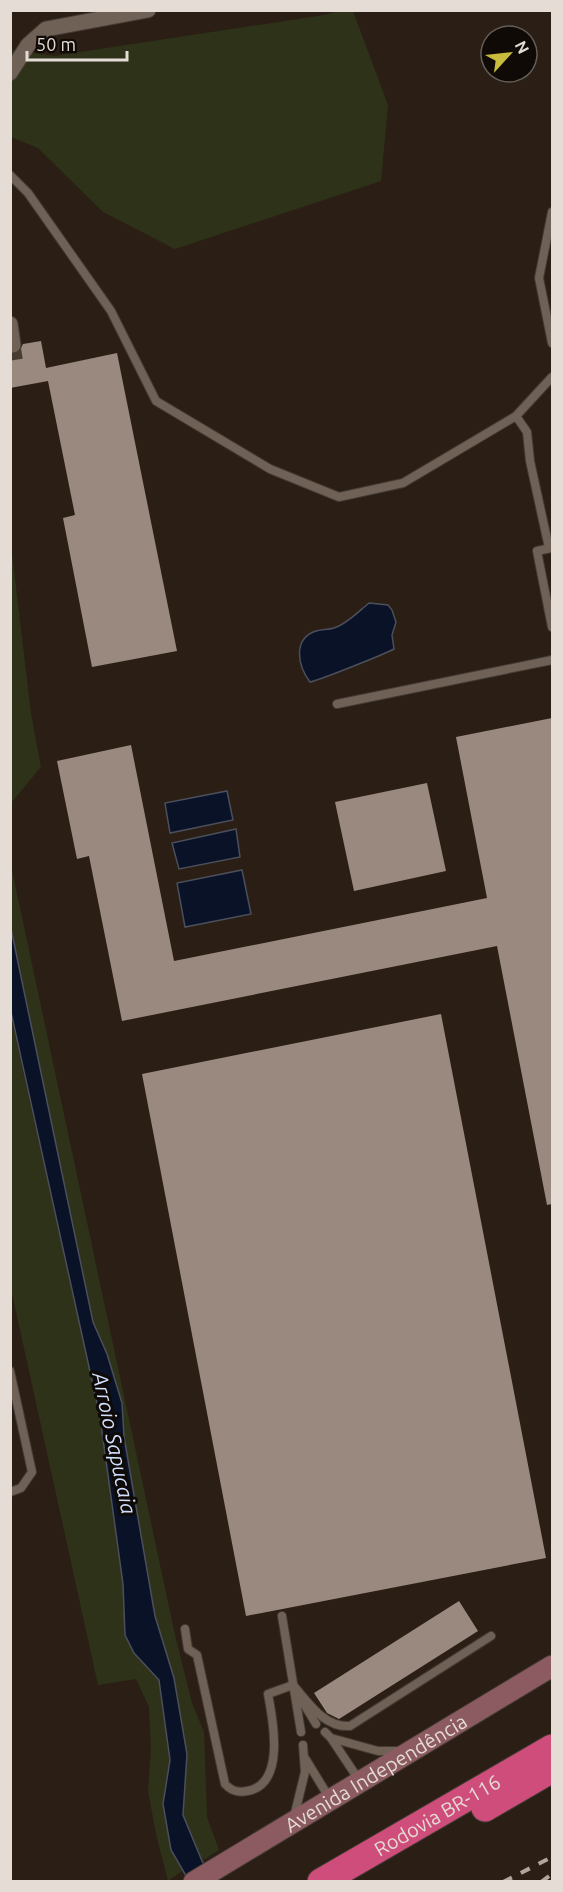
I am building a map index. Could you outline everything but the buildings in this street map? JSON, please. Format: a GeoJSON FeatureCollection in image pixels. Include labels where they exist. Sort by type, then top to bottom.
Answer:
{"type":"FeatureCollection","features":[{"type":"Feature","properties":{"kind":"highway","name":"Rodovia BR-116"},"geometry":{"type":"LineString","coordinates":[[321,1881],[552,1748]]}},
{"type":"Feature","properties":{"kind":"highway","name":"Rodovia BR-116"},"geometry":{"type":"LineString","coordinates":[[350,1881],[552,1770]]}},
{"type":"Feature","properties":{"kind":"main road","name":"Avenida Independência"},"geometry":{"type":"LineString","coordinates":[[196,1880],[552,1666]]}},
{"type":"Feature","properties":{"kind":"main road","name":"Rodovia BR-116"},"geometry":{"type":"LineString","coordinates":[[522,1788],[552,1778]]}},
{"type":"Feature","properties":{"kind":"street"},"geometry":{"type":"LineString","coordinates":[[10,73],[28,45],[46,29],[148,10]]}},
{"type":"Feature","properties":{"kind":"street"},"geometry":{"type":"LineString","coordinates":[[10,324],[14,345]]}},
{"type":"Feature","properties":{"kind":"lane"},"geometry":{"type":"LineString","coordinates":[[10,176],[28,194],[111,311],[156,401],[270,469],[339,497],[403,483],[516,416],[552,377]]}},
{"type":"Feature","properties":{"kind":"lane"},"geometry":{"type":"LineString","coordinates":[[552,212],[539,278],[552,343]]}},
{"type":"Feature","properties":{"kind":"lane"},"geometry":{"type":"LineString","coordinates":[[516,416],[527,432],[530,462],[550,548],[537,550],[552,627]]}},
{"type":"Feature","properties":{"kind":"lane"},"geometry":{"type":"LineString","coordinates":[[337,704],[552,660]]}},
{"type":"Feature","properties":{"kind":"lane"},"geometry":{"type":"LineString","coordinates":[[10,1371],[32,1472],[21,1488],[10,1492]]}},
{"type":"Feature","properties":{"kind":"lane"},"geometry":{"type":"LineString","coordinates":[[282,1616],[301,1732]]}},
{"type":"Feature","properties":{"kind":"lane"},"geometry":{"type":"LineString","coordinates":[[185,1629],[188,1649],[197,1655],[225,1784],[229,1789],[244,1792],[252,1790],[268,1776],[273,1761],[273,1724],[268,1694],[293,1684]]}},
{"type":"Feature","properties":{"kind":"lane"},"geometry":{"type":"LineString","coordinates":[[293,1684],[326,1720],[336,1726],[350,1726],[491,1636]]}},
{"type":"Feature","properties":{"kind":"lane"},"geometry":{"type":"LineString","coordinates":[[293,1684],[316,1724]]}},
{"type":"Feature","properties":{"kind":"lane"},"geometry":{"type":"LineString","coordinates":[[360,1782],[328,1735],[378,1751],[411,1751]]}},
{"type":"Feature","properties":{"kind":"lane"},"geometry":{"type":"LineString","coordinates":[[293,1822],[303,1782],[305,1756],[303,1745]]}},
{"type":"Feature","properties":{"kind":"lane"},"geometry":{"type":"LineString","coordinates":[[305,1756],[330,1799]]}},
{"type":"Feature","properties":{"kind":"green space"},"geometry":{"type":"Polygon","coordinates":[[[339,11],[353,11],[388,105],[381,181],[175,249],[103,212],[38,148],[11,137],[11,50],[54,56],[339,11]]]}},
{"type":"Feature","properties":{"kind":"green space"},"geometry":{"type":"Polygon","coordinates":[[[11,545],[31,714],[41,767],[11,803],[11,545]]]}},
{"type":"Feature","properties":{"kind":"green space"},"geometry":{"type":"Polygon","coordinates":[[[10,861],[175,1635],[192,1703],[204,1732],[207,1817],[219,1850],[202,1861],[183,1815],[187,1753],[174,1678],[155,1616],[124,1437],[122,1403],[107,1354],[93,1322],[12,940],[10,861]]]}},
{"type":"Feature","properties":{"kind":"green space"},"geometry":{"type":"Polygon","coordinates":[[[10,1013],[100,1417],[123,1584],[125,1635],[134,1653],[159,1680],[170,1760],[163,1804],[171,1850],[182,1871],[168,1881],[148,1791],[151,1748],[149,1707],[136,1679],[98,1685],[11,1289],[10,1013]]]}},
{"type":"Feature","properties":{"kind":"water"},"geometry":{"type":"Polygon","coordinates":[[[369,603],[388,605],[392,610],[396,622],[392,635],[394,649],[310,682],[300,661],[300,646],[303,640],[316,631],[332,629],[344,624],[369,603]]]}},
{"type":"Feature","properties":{"kind":"water"},"geometry":{"type":"Polygon","coordinates":[[[227,791],[233,820],[170,833],[165,803],[227,791]]]}},
{"type":"Feature","properties":{"kind":"water"},"geometry":{"type":"Polygon","coordinates":[[[236,829],[240,857],[179,869],[172,843],[236,829]]]}},
{"type":"Feature","properties":{"kind":"water"},"geometry":{"type":"Polygon","coordinates":[[[242,870],[251,914],[185,927],[177,883],[242,870]]]}},
{"type":"Feature","properties":{"kind":"water","name":"Arroio Sapucaia"},"geometry":{"type":"Polygon","coordinates":[[[10,924],[93,1322],[107,1354],[122,1403],[124,1437],[155,1616],[174,1678],[187,1754],[183,1815],[202,1861],[214,1881],[189,1881],[171,1850],[163,1804],[170,1760],[159,1680],[134,1653],[125,1635],[123,1584],[100,1417],[11,1012],[10,924]]]}},
{"type":"Feature","properties":{"kind":"tunnel"},"geometry":{"type":"LineString","coordinates":[[13,345],[16,365]]}},
{"type":"Feature","properties":{"kind":"railway"},"geometry":{"type":"LineString","coordinates":[[503,1882],[552,1857]]}},
{"type":"Feature","properties":{"kind":"railway"},"geometry":{"type":"LineString","coordinates":[[541,1882],[552,1874]]}}]}
